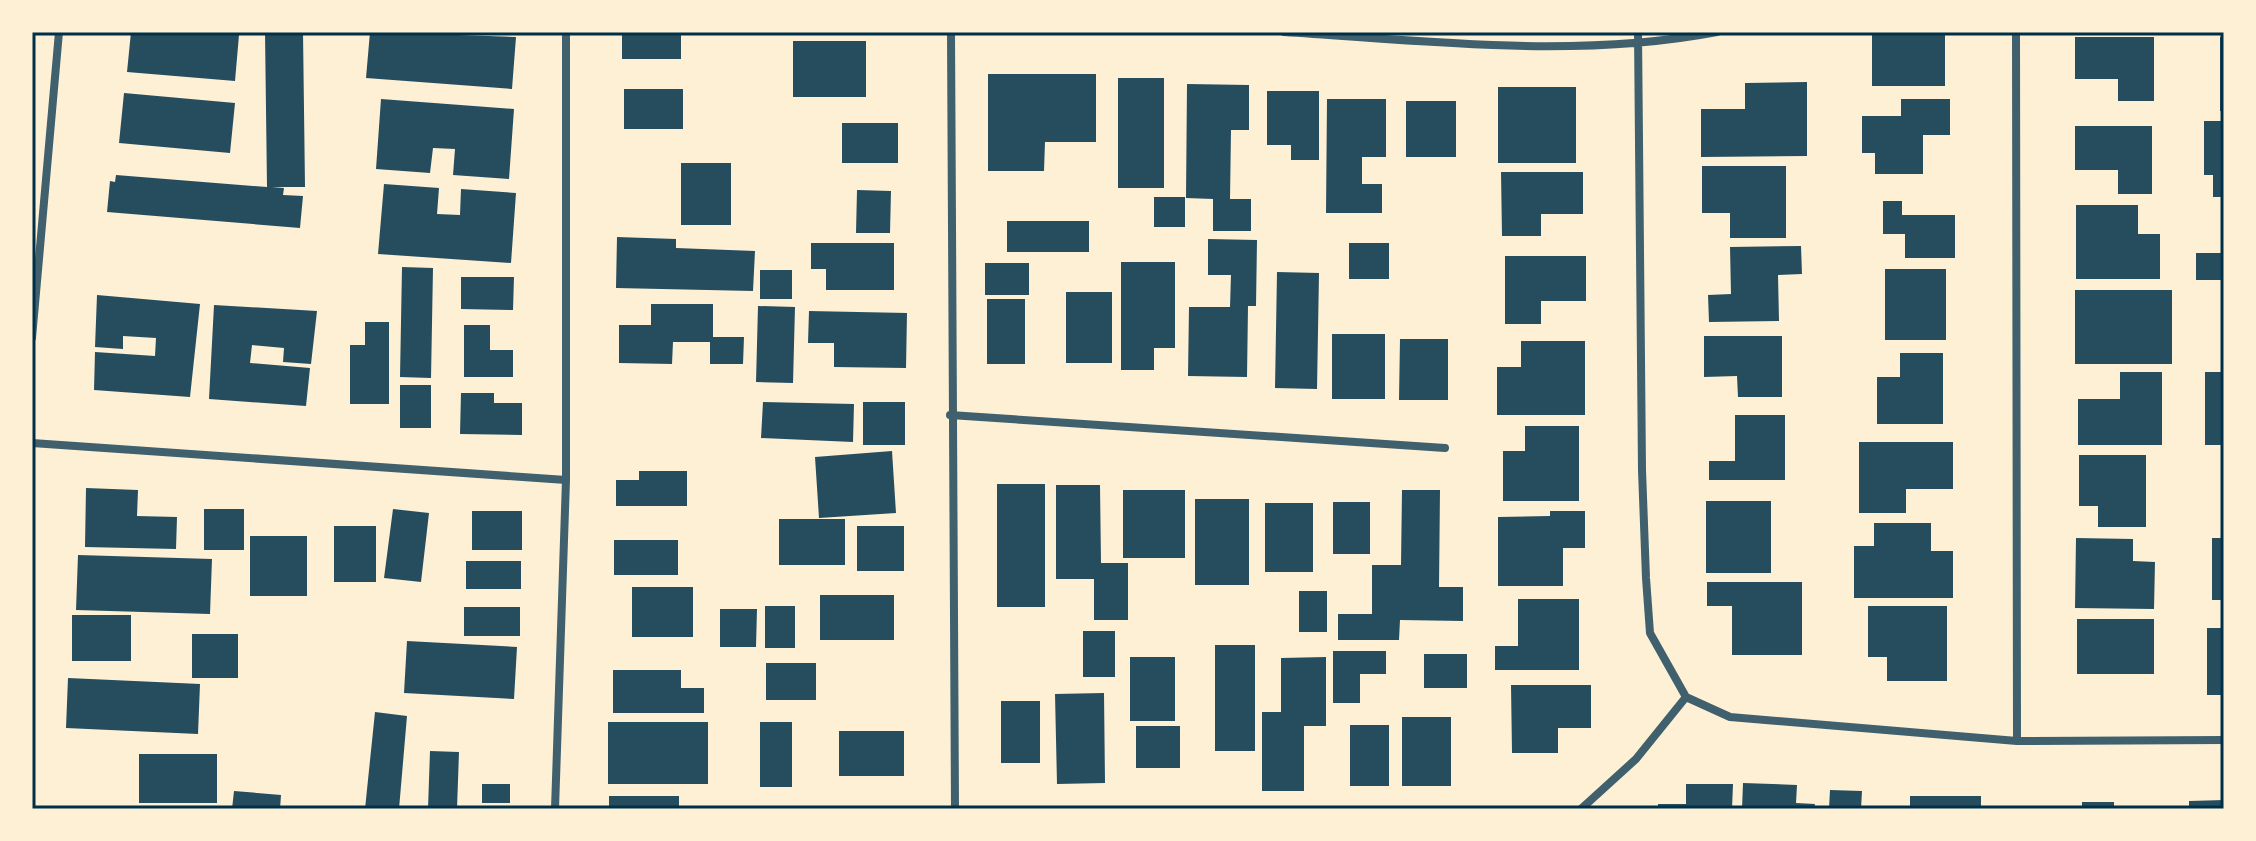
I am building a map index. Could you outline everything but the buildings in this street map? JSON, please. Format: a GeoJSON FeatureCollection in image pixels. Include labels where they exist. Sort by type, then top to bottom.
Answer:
{"type":"FeatureCollection","features":[{"type":"Feature","properties":{"kind":"street"},"geometry":{"type":"LineString","coordinates":[[32,338],[59,32]]}},
{"type":"Feature","properties":{"kind":"street"},"geometry":{"type":"LineString","coordinates":[[555,809],[566,480],[566,32]]}},
{"type":"Feature","properties":{"kind":"street"},"geometry":{"type":"LineString","coordinates":[[951,32],[950,415],[955,809]]}},
{"type":"Feature","properties":{"kind":"street"},"geometry":{"type":"LineString","coordinates":[[1284,32],[1474,44],[1717,32]]}},
{"type":"Feature","properties":{"kind":"street"},"geometry":{"type":"LineString","coordinates":[[2016,32],[2017,741]]}},
{"type":"Feature","properties":{"kind":"street"},"geometry":{"type":"LineString","coordinates":[[1638,37],[1642,470],[1646,578],[1650,633],[1686,697],[1730,717],[2017,741],[2224,740]]}},
{"type":"Feature","properties":{"kind":"street"},"geometry":{"type":"LineString","coordinates":[[950,415],[1445,448]]}},
{"type":"Feature","properties":{"kind":"street"},"geometry":{"type":"LineString","coordinates":[[32,443],[566,480]]}},
{"type":"Feature","properties":{"kind":"street"},"geometry":{"type":"LineString","coordinates":[[1581,809],[1636,759],[1686,697]]}}]}
